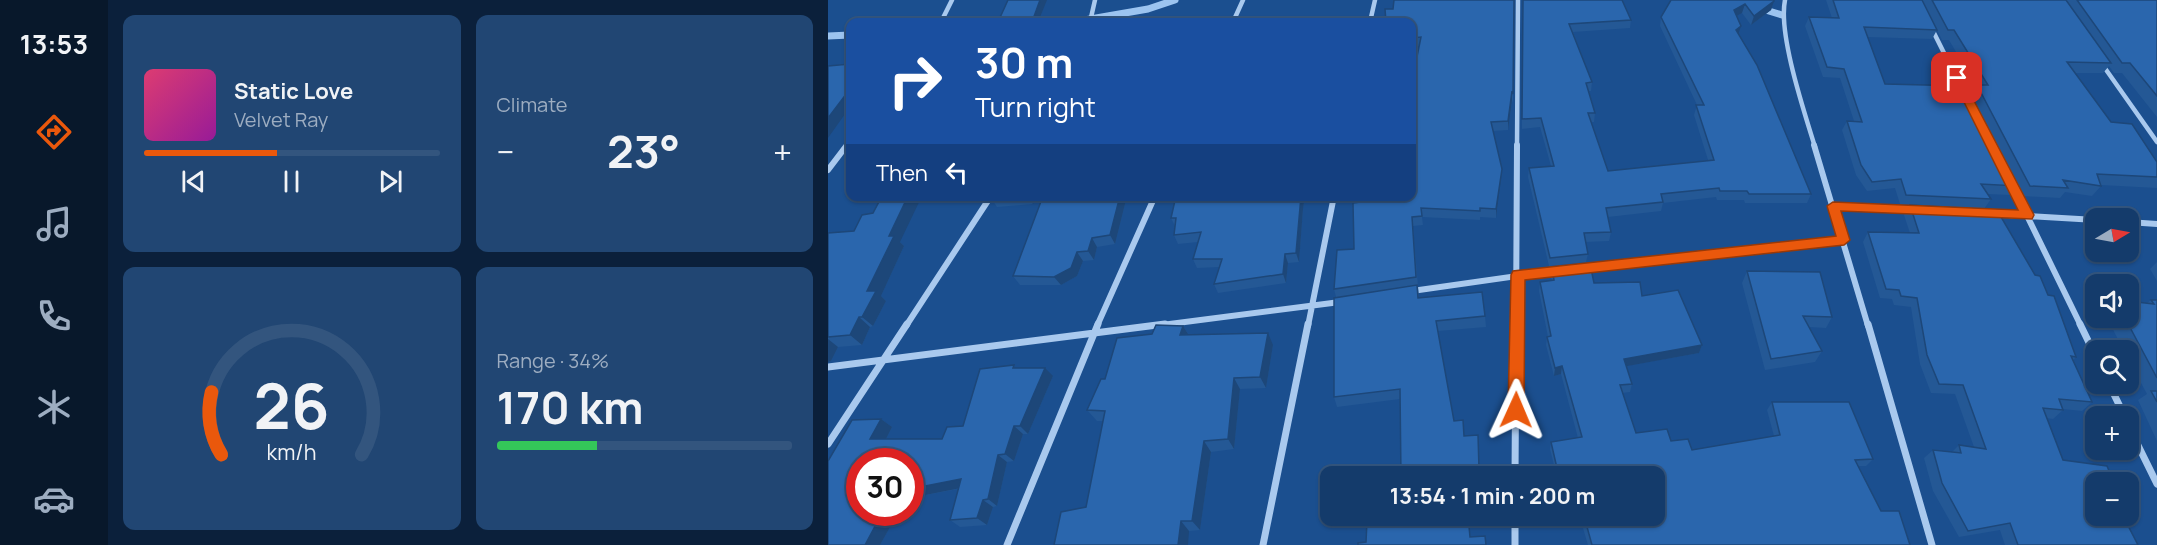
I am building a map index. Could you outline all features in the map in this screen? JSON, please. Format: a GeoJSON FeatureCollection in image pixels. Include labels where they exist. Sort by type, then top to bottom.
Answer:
{"type":"FeatureCollection","features":[{"type":"Feature","properties":{"kind":"street"},"geometry":{"type":"LineString","coordinates":[[943,18],[952,0]]}},
{"type":"Feature","properties":{"kind":"street"},"geometry":{"type":"LineString","coordinates":[[1091,18],[1095,0]]}},
{"type":"Feature","properties":{"kind":"street"},"geometry":{"type":"LineString","coordinates":[[1235,18],[1243,0]]}},
{"type":"Feature","properties":{"kind":"street"},"geometry":{"type":"LineString","coordinates":[[1371,18],[1375,0]]}},
{"type":"Feature","properties":{"kind":"street"},"geometry":{"type":"LineString","coordinates":[[1515,466],[1518,0]]}},
{"type":"Feature","properties":{"kind":"street"},"geometry":{"type":"LineString","coordinates":[[1785,0],[1782,15],[1801,103],[1844,240],[1932,545]]}},
{"type":"Feature","properties":{"kind":"street"},"geometry":{"type":"LineString","coordinates":[[1927,21],[1970,103]]}},
{"type":"Feature","properties":{"kind":"street"},"geometry":{"type":"LineString","coordinates":[[2097,57],[2157,142]]}},
{"type":"Feature","properties":{"kind":"street"},"geometry":{"type":"LineString","coordinates":[[828,170],[846,146]]}},
{"type":"Feature","properties":{"kind":"street"},"geometry":{"type":"LineString","coordinates":[[2006,174],[2088,340]]}},
{"type":"Feature","properties":{"kind":"street"},"geometry":{"type":"LineString","coordinates":[[828,444],[988,201]]}},
{"type":"Feature","properties":{"kind":"street"},"geometry":{"type":"LineString","coordinates":[[1007,545],[1094,332],[1153,201]]}},
{"type":"Feature","properties":{"kind":"street"},"geometry":{"type":"LineString","coordinates":[[1263,545],[1333,201]]}},
{"type":"Feature","properties":{"kind":"street"},"geometry":{"type":"LineString","coordinates":[[1833,206],[1925,210]]}},
{"type":"Feature","properties":{"kind":"street"},"geometry":{"type":"LineString","coordinates":[[1982,213],[2085,219]]}},
{"type":"Feature","properties":{"kind":"street"},"geometry":{"type":"LineString","coordinates":[[2139,223],[2157,224]]}},
{"type":"Feature","properties":{"kind":"street"},"geometry":{"type":"LineString","coordinates":[[1575,269],[1844,240]]}},
{"type":"Feature","properties":{"kind":"street"},"geometry":{"type":"LineString","coordinates":[[1403,293],[1564,270]]}},
{"type":"Feature","properties":{"kind":"street"},"geometry":{"type":"LineString","coordinates":[[828,367],[1345,302]]}},
{"type":"Feature","properties":{"kind":"street"},"geometry":{"type":"LineString","coordinates":[[2139,447],[2157,484]]}},
{"type":"Feature","properties":{"kind":"street"},"geometry":{"type":"LineString","coordinates":[[1515,526],[1515,545]]}},
{"type":"Feature","properties":{"kind":"building"},"geometry":{"type":"Polygon","coordinates":[[[1008,0],[1040,0],[1033,18],[1000,18],[1008,0]]]}},
{"type":"Feature","properties":{"kind":"building"},"geometry":{"type":"Polygon","coordinates":[[[1394,0],[1514,0],[1513,94],[1512,91],[1508,121],[1491,122],[1502,169],[1496,209],[1480,208],[1480,211],[1421,208],[1422,216],[1412,217],[1416,277],[1334,289],[1337,250],[1354,249],[1353,203],[1416,201],[1416,61],[1421,37],[1416,38],[1416,18],[1386,18],[1385,9],[1393,9],[1394,0]]]}},
{"type":"Feature","properties":{"kind":"building"},"geometry":{"type":"Polygon","coordinates":[[[1523,0],[1622,0],[1631,20],[1569,24],[1592,82],[1586,83],[1595,113],[1588,113],[1608,171],[1714,160],[1696,105],[1704,105],[1661,17],[1671,0],[1774,0],[1754,16],[1745,4],[1734,10],[1741,26],[1736,30],[1757,65],[1811,194],[1749,194],[1747,191],[1720,191],[1719,188],[1661,194],[1663,202],[1606,208],[1611,232],[1584,233],[1588,254],[1550,258],[1529,168],[1554,166],[1541,118],[1522,119],[1523,0]]]}},
{"type":"Feature","properties":{"kind":"building"},"geometry":{"type":"Polygon","coordinates":[[[1833,0],[1922,0],[1937,30],[1864,27],[1885,84],[1966,86],[2017,186],[1981,184],[1991,199],[1906,195],[1901,179],[1872,182],[1861,165],[1847,121],[1862,122],[1844,69],[1827,67],[1809,17],[1839,18],[1833,0]]]}},
{"type":"Feature","properties":{"kind":"building"},"geometry":{"type":"Polygon","coordinates":[[[1932,0],[2066,0],[2111,63],[2067,62],[2111,122],[2132,124],[2157,162],[2157,177],[2097,174],[2101,186],[2063,180],[2068,188],[2030,186],[1977,85],[1988,85],[1954,30],[1948,30],[1932,0]]]}},
{"type":"Feature","properties":{"kind":"building"},"geometry":{"type":"Polygon","coordinates":[[[2077,0],[2157,0],[2157,96],[2130,63],[2122,63],[2077,0]]]}},
{"type":"Feature","properties":{"kind":"building"},"geometry":{"type":"Polygon","coordinates":[[[846,64],[846,94],[828,118],[828,66],[846,64]]]}},
{"type":"Feature","properties":{"kind":"building"},"geometry":{"type":"Polygon","coordinates":[[[879,201],[906,201],[889,236],[894,236],[867,291],[876,291],[862,317],[859,317],[850,335],[828,337],[828,233],[854,231],[862,215],[873,213],[879,201]]]}},
{"type":"Feature","properties":{"kind":"building"},"geometry":{"type":"Polygon","coordinates":[[[1041,201],[1119,201],[1110,235],[1092,238],[1088,251],[1077,252],[1071,268],[1054,277],[1013,276],[1041,201]]]}},
{"type":"Feature","properties":{"kind":"building"},"geometry":{"type":"Polygon","coordinates":[[[1175,201],[1301,201],[1296,253],[1285,254],[1283,274],[1214,284],[1222,259],[1193,259],[1201,232],[1174,235],[1176,218],[1171,218],[1175,201]]]}},
{"type":"Feature","properties":{"kind":"building"},"geometry":{"type":"Polygon","coordinates":[[[1910,205],[1997,210],[2035,275],[2040,276],[2048,295],[2054,296],[2076,357],[2071,356],[2085,387],[2085,394],[2088,394],[2092,402],[2059,399],[2063,410],[2043,408],[2063,460],[2107,466],[2109,472],[2085,472],[2085,526],[2128,526],[2138,545],[2018,545],[2010,523],[1968,531],[1942,483],[1933,450],[1961,453],[1959,445],[1986,449],[1963,385],[1939,384],[1927,355],[1917,298],[1901,296],[1899,290],[1886,289],[1868,232],[1919,233],[1910,205]]]}},
{"type":"Feature","properties":{"kind":"building"},"geometry":{"type":"Polygon","coordinates":[[[1590,264],[1594,283],[1640,282],[1642,296],[1678,290],[1702,345],[1624,359],[1632,384],[1620,385],[1636,433],[1667,429],[1671,441],[1688,439],[1692,450],[1780,435],[1772,402],[1849,402],[1873,459],[1855,460],[1881,511],[1899,511],[1910,545],[1592,545],[1587,526],[1665,526],[1665,466],[1556,466],[1551,442],[1582,437],[1562,366],[1555,368],[1547,337],[1551,336],[1540,282],[1554,280],[1552,268],[1590,264]]]}},
{"type":"Feature","properties":{"kind":"building"},"geometry":{"type":"Polygon","coordinates":[[[1747,271],[1820,272],[1832,317],[1803,316],[1822,351],[1771,359],[1747,271]]]}},
{"type":"Feature","properties":{"kind":"building"},"geometry":{"type":"Polygon","coordinates":[[[1417,285],[1418,298],[1482,292],[1485,316],[1436,321],[1454,421],[1463,420],[1464,436],[1478,435],[1479,466],[1401,466],[1400,389],[1334,397],[1334,298],[1417,285]]]}},
{"type":"Feature","properties":{"kind":"building"},"geometry":{"type":"Polygon","coordinates":[[[2151,300],[2157,300],[2157,378],[2139,344],[2139,340],[2137,340],[2130,328],[2139,328],[2139,302],[2154,304],[2151,300]]]}},
{"type":"Feature","properties":{"kind":"building"},"geometry":{"type":"Polygon","coordinates":[[[1156,325],[1183,326],[1180,335],[1268,333],[1260,377],[1234,378],[1228,439],[1204,441],[1192,521],[1181,521],[1178,545],[1054,545],[1061,512],[1086,507],[1105,411],[1087,410],[1101,379],[1105,379],[1117,338],[1152,334],[1156,325]]]}},
{"type":"Feature","properties":{"kind":"building"},"geometry":{"type":"Polygon","coordinates":[[[1014,365],[1013,368],[1045,368],[1020,426],[1014,426],[1005,454],[998,455],[988,499],[983,500],[977,518],[950,520],[961,479],[924,486],[924,448],[846,448],[846,526],[875,526],[865,545],[828,545],[828,461],[852,420],[881,419],[870,439],[942,439],[947,427],[963,426],[980,369],[1014,365]]]}},
{"type":"Feature","properties":{"kind":"building"},"geometry":{"type":"Polygon","coordinates":[[[2151,391],[2157,391],[2157,402],[2151,391]]]}},
{"type":"Feature","properties":{"kind":"building"},"geometry":{"type":"Polygon","coordinates":[[[1367,526],[1469,526],[1470,537],[1485,536],[1486,545],[1358,545],[1358,543],[1366,542],[1367,526]]]}},
{"type":"Feature","properties":{"kind":"waterway"},"geometry":{"type":"LineString","coordinates":[[1096,18],[1148,9],[1175,0]]}},
{"type":"Feature","properties":{"kind":"waterway"},"geometry":{"type":"LineString","coordinates":[[1759,8],[1782,15]]}},
{"type":"Feature","properties":{"kind":"waterway"},"geometry":{"type":"LineString","coordinates":[[828,36],[846,35]]}},
{"type":"Feature","properties":{"kind":"route"},"geometry":{"type":"LineString","coordinates":[[1516,410],[1518,275],[1844,240],[1833,206],[2027,215],[1957,78]]}}]}
